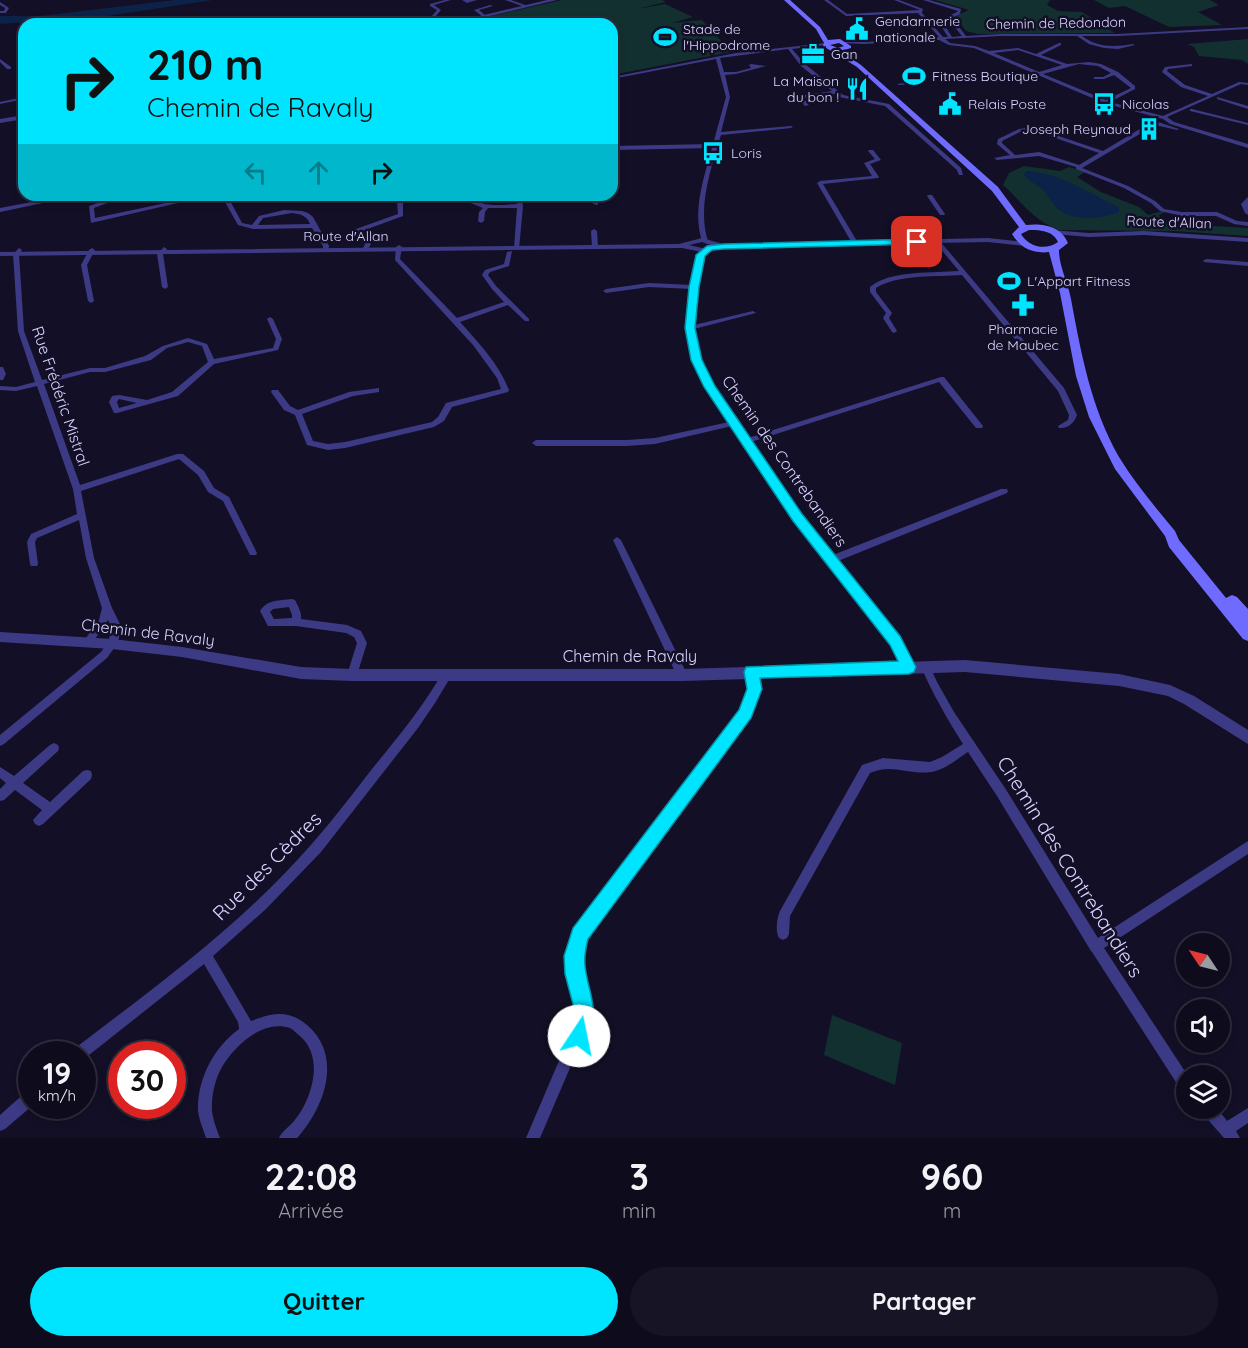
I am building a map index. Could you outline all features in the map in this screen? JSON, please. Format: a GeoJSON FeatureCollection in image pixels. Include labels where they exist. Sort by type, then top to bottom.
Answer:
{"type":"FeatureCollection","features":[{"type":"Feature","properties":{"kind":"main road"},"geometry":{"type":"LineString","coordinates":[[786,0],[818,28],[845,45],[859,66]]}},
{"type":"Feature","properties":{"kind":"main road"},"geometry":{"type":"LineString","coordinates":[[818,28],[828,46],[859,66],[1030,220],[1054,232],[1063,240],[1061,246],[1054,249],[1028,246]]}},
{"type":"Feature","properties":{"kind":"main road"},"geometry":{"type":"LineString","coordinates":[[828,46],[845,45]]}},
{"type":"Feature","properties":{"kind":"main road"},"geometry":{"type":"LineString","coordinates":[[995,189],[1028,246],[1042,255],[1059,296],[1065,304]]}},
{"type":"Feature","properties":{"kind":"main road"},"geometry":{"type":"LineString","coordinates":[[1020,231],[1042,228]]}},
{"type":"Feature","properties":{"kind":"main road"},"geometry":{"type":"LineString","coordinates":[[1054,249],[1080,371],[1100,428],[1113,455],[1131,484],[1170,534],[1174,543],[1248,635]]}},
{"type":"Feature","properties":{"kind":"main road"},"geometry":{"type":"LineString","coordinates":[[1170,534],[1180,540],[1248,619]]}},
{"type":"Feature","properties":{"kind":"street"},"geometry":{"type":"LineString","coordinates":[[435,18],[433,17],[439,10],[431,5],[449,0]]}},
{"type":"Feature","properties":{"kind":"street"},"geometry":{"type":"LineString","coordinates":[[464,0],[467,2],[475,0]]}},
{"type":"Feature","properties":{"kind":"street"},"geometry":{"type":"LineString","coordinates":[[507,0],[526,6]]}},
{"type":"Feature","properties":{"kind":"street"},"geometry":{"type":"LineString","coordinates":[[475,18],[554,0]]}},
{"type":"Feature","properties":{"kind":"street"},"geometry":{"type":"LineString","coordinates":[[826,0],[846,15],[921,12]]}},
{"type":"Feature","properties":{"kind":"street"},"geometry":{"type":"LineString","coordinates":[[896,0],[918,8],[940,38],[949,44],[975,47],[1153,120]]}},
{"type":"Feature","properties":{"kind":"street"},"geometry":{"type":"LineString","coordinates":[[925,0],[960,10],[959,13],[940,21],[951,38]]}},
{"type":"Feature","properties":{"kind":"street"},"geometry":{"type":"LineString","coordinates":[[0,3],[7,8],[5,12],[0,12]]}},
{"type":"Feature","properties":{"kind":"street"},"geometry":{"type":"LineString","coordinates":[[484,16],[476,10],[491,6]]}},
{"type":"Feature","properties":{"kind":"street"},"geometry":{"type":"LineString","coordinates":[[949,17],[965,37]]}},
{"type":"Feature","properties":{"kind":"street","name":"Chemin de Redondon"},"geometry":{"type":"LineString","coordinates":[[845,45],[940,38],[1118,35],[1248,28]]}},
{"type":"Feature","properties":{"kind":"street"},"geometry":{"type":"LineString","coordinates":[[1078,35],[1087,42],[1102,48],[1112,49],[1133,45]]}},
{"type":"Feature","properties":{"kind":"street"},"geometry":{"type":"LineString","coordinates":[[1037,55],[1060,44]]}},
{"type":"Feature","properties":{"kind":"street"},"geometry":{"type":"LineString","coordinates":[[618,77],[718,57],[807,46],[828,46]]}},
{"type":"Feature","properties":{"kind":"street"},"geometry":{"type":"LineString","coordinates":[[962,46],[1080,96],[1153,120],[1248,146]]}},
{"type":"Feature","properties":{"kind":"street"},"geometry":{"type":"LineString","coordinates":[[789,48],[803,65],[846,98],[887,105],[959,169],[961,174]]}},
{"type":"Feature","properties":{"kind":"street"},"geometry":{"type":"LineString","coordinates":[[987,53],[1011,49],[1067,64]]}},
{"type":"Feature","properties":{"kind":"street","name":"Chemin des Contrebandiers"},"geometry":{"type":"LineString","coordinates":[[718,57],[729,94],[714,146],[702,206],[701,245],[690,328],[697,360],[709,387],[736,423],[798,517],[895,641],[909,667]]}},
{"type":"Feature","properties":{"kind":"street"},"geometry":{"type":"LineString","coordinates":[[0,60],[9,68]]}},
{"type":"Feature","properties":{"kind":"street"},"geometry":{"type":"LineString","coordinates":[[1041,74],[1067,64],[1084,62],[1116,73],[1133,87],[1106,102]]}},
{"type":"Feature","properties":{"kind":"street"},"geometry":{"type":"LineString","coordinates":[[1190,65],[1164,70],[1183,86],[1212,96]]}},
{"type":"Feature","properties":{"kind":"street"},"geometry":{"type":"LineString","coordinates":[[722,74],[754,69]]}},
{"type":"Feature","properties":{"kind":"street"},"geometry":{"type":"LineString","coordinates":[[1096,78],[1104,78],[1116,73]]}},
{"type":"Feature","properties":{"kind":"street"},"geometry":{"type":"LineString","coordinates":[[899,84],[912,83]]}},
{"type":"Feature","properties":{"kind":"street"},"geometry":{"type":"LineString","coordinates":[[1080,167],[1153,120],[1241,83],[1248,84]]}},
{"type":"Feature","properties":{"kind":"street"},"geometry":{"type":"LineString","coordinates":[[1169,123],[1248,84]]}},
{"type":"Feature","properties":{"kind":"street"},"geometry":{"type":"LineString","coordinates":[[807,105],[800,97],[836,92]]}},
{"type":"Feature","properties":{"kind":"street"},"geometry":{"type":"LineString","coordinates":[[1219,98],[1248,108]]}},
{"type":"Feature","properties":{"kind":"street"},"geometry":{"type":"LineString","coordinates":[[0,103],[18,99]]}},
{"type":"Feature","properties":{"kind":"street"},"geometry":{"type":"LineString","coordinates":[[1192,110],[1248,124]]}},
{"type":"Feature","properties":{"kind":"street"},"geometry":{"type":"LineString","coordinates":[[1162,117],[1169,123],[1248,152]]}},
{"type":"Feature","properties":{"kind":"street"},"geometry":{"type":"LineString","coordinates":[[0,121],[18,118]]}},
{"type":"Feature","properties":{"kind":"street"},"geometry":{"type":"LineString","coordinates":[[759,122],[763,129]]}},
{"type":"Feature","properties":{"kind":"street"},"geometry":{"type":"LineString","coordinates":[[718,134],[739,134],[791,127]]}},
{"type":"Feature","properties":{"kind":"street"},"geometry":{"type":"LineString","coordinates":[[1014,155],[999,143],[1000,140],[1021,130],[1032,128],[1103,153]]}},
{"type":"Feature","properties":{"kind":"street"},"geometry":{"type":"LineString","coordinates":[[618,148],[714,146]]}},
{"type":"Feature","properties":{"kind":"street"},"geometry":{"type":"LineString","coordinates":[[855,243],[820,183],[876,177],[867,163],[878,160],[871,151]]}},
{"type":"Feature","properties":{"kind":"street"},"geometry":{"type":"LineString","coordinates":[[997,158],[1039,154],[1122,180]]}},
{"type":"Feature","properties":{"kind":"street"},"geometry":{"type":"LineString","coordinates":[[1080,167],[1153,202],[1162,210],[1182,214],[1217,214],[1236,223],[1248,224]]}},
{"type":"Feature","properties":{"kind":"street"},"geometry":{"type":"LineString","coordinates":[[930,196],[942,214]]}},
{"type":"Feature","properties":{"kind":"street"},"geometry":{"type":"LineString","coordinates":[[1248,199],[1244,204],[1248,213]]}},
{"type":"Feature","properties":{"kind":"street"},"geometry":{"type":"LineString","coordinates":[[0,210],[47,201]]}},
{"type":"Feature","properties":{"kind":"street"},"geometry":{"type":"LineString","coordinates":[[108,201],[91,207],[93,221],[175,203]]}},
{"type":"Feature","properties":{"kind":"street"},"geometry":{"type":"LineString","coordinates":[[227,201],[236,221],[245,226],[314,226]]}},
{"type":"Feature","properties":{"kind":"street"},"geometry":{"type":"LineString","coordinates":[[366,248],[368,244],[358,230],[395,219],[401,215],[400,201]]}},
{"type":"Feature","properties":{"kind":"street"},"geometry":{"type":"LineString","coordinates":[[469,201],[486,207],[520,206]]}},
{"type":"Feature","properties":{"kind":"street"},"geometry":{"type":"LineString","coordinates":[[519,201],[515,248],[507,265],[487,271],[485,275],[507,303],[518,309],[527,321]]}},
{"type":"Feature","properties":{"kind":"street"},"geometry":{"type":"LineString","coordinates":[[481,220],[482,212],[486,207]]}},
{"type":"Feature","properties":{"kind":"street"},"geometry":{"type":"LineString","coordinates":[[253,227],[261,217],[296,211],[307,213],[325,245]]}},
{"type":"Feature","properties":{"kind":"street"},"geometry":{"type":"LineString","coordinates":[[594,231],[595,246]]}},
{"type":"Feature","properties":{"kind":"street","name":"Route d'Allan"},"geometry":{"type":"LineString","coordinates":[[988,240],[1020,231]]}},
{"type":"Feature","properties":{"kind":"street","name":"Route d'Allan"},"geometry":{"type":"LineString","coordinates":[[1054,232],[1089,235],[1144,233],[1248,240]]}},
{"type":"Feature","properties":{"kind":"street","name":"Route d'Allan"},"geometry":{"type":"LineString","coordinates":[[1063,240],[1089,235]]}},
{"type":"Feature","properties":{"kind":"street","name":"Route d'Allan"},"geometry":{"type":"LineString","coordinates":[[0,252],[315,248],[325,245],[366,248],[515,248],[988,240],[1028,246]]}},
{"type":"Feature","properties":{"kind":"street"},"geometry":{"type":"LineString","coordinates":[[937,242],[1061,390],[1073,415],[1071,421],[1062,426]]}},
{"type":"Feature","properties":{"kind":"street"},"geometry":{"type":"LineString","coordinates":[[298,413],[306,438],[310,443],[328,447],[424,427],[441,419],[449,405],[505,390],[504,384],[489,362],[455,321],[397,259],[399,248]]}},
{"type":"Feature","properties":{"kind":"street"},"geometry":{"type":"LineString","coordinates":[[163,250],[165,287]]}},
{"type":"Feature","properties":{"kind":"street"},"geometry":{"type":"LineString","coordinates":[[91,251],[84,265],[91,301]]}},
{"type":"Feature","properties":{"kind":"street","name":"Rue Frédéric Mistral"},"geometry":{"type":"LineString","coordinates":[[17,252],[21,331],[77,489],[90,558],[107,608],[117,628],[112,644]]}},
{"type":"Feature","properties":{"kind":"street"},"geometry":{"type":"LineString","coordinates":[[1206,261],[1248,264]]}},
{"type":"Feature","properties":{"kind":"street"},"geometry":{"type":"LineString","coordinates":[[894,331],[886,318],[889,313],[873,292],[876,284],[905,277],[963,273]]}},
{"type":"Feature","properties":{"kind":"street"},"geometry":{"type":"LineString","coordinates":[[606,291],[649,285],[694,287]]}},
{"type":"Feature","properties":{"kind":"street"},"geometry":{"type":"LineString","coordinates":[[455,321],[507,303]]}},
{"type":"Feature","properties":{"kind":"street"},"geometry":{"type":"LineString","coordinates":[[690,328],[753,313]]}},
{"type":"Feature","properties":{"kind":"street"},"geometry":{"type":"LineString","coordinates":[[147,402],[175,394],[212,362],[276,349],[279,339],[270,319]]}},
{"type":"Feature","properties":{"kind":"street"},"geometry":{"type":"LineString","coordinates":[[0,389],[16,389],[90,370],[105,370],[148,358],[165,346],[188,340],[205,345],[212,362]]}},
{"type":"Feature","properties":{"kind":"street"},"geometry":{"type":"LineString","coordinates":[[0,369],[2,374],[0,378]]}},
{"type":"Feature","properties":{"kind":"street"},"geometry":{"type":"LineString","coordinates":[[747,441],[941,379],[980,426]]}},
{"type":"Feature","properties":{"kind":"street"},"geometry":{"type":"LineString","coordinates":[[0,398],[16,389]]}},
{"type":"Feature","properties":{"kind":"street"},"geometry":{"type":"LineString","coordinates":[[275,392],[287,408],[298,413],[352,394],[376,390]]}},
{"type":"Feature","properties":{"kind":"street"},"geometry":{"type":"LineString","coordinates":[[537,442],[655,441],[736,423]]}},
{"type":"Feature","properties":{"kind":"street"},"geometry":{"type":"LineString","coordinates":[[77,489],[180,456],[201,473],[211,490],[226,499],[253,553]]}},
{"type":"Feature","properties":{"kind":"street"},"geometry":{"type":"LineString","coordinates":[[831,560],[1004,491]]}},
{"type":"Feature","properties":{"kind":"street"},"geometry":{"type":"LineString","coordinates":[[34,564],[31,542],[34,536],[43,530],[83,515]]}},
{"type":"Feature","properties":{"kind":"street"},"geometry":{"type":"LineString","coordinates":[[617,540],[682,675]]}},
{"type":"Feature","properties":{"kind":"street"},"geometry":{"type":"LineString","coordinates":[[91,665],[93,643],[107,608]]}},
{"type":"Feature","properties":{"kind":"street"},"geometry":{"type":"LineString","coordinates":[[296,622],[347,628],[358,634],[362,643],[352,675]]}},
{"type":"Feature","properties":{"kind":"street","name":"Chemin de Ravaly"},"geometry":{"type":"LineString","coordinates":[[0,637],[112,644],[182,652],[301,673],[352,675],[448,673],[682,675],[965,666],[1119,680],[1170,691],[1248,737]]}},
{"type":"Feature","properties":{"kind":"street"},"geometry":{"type":"LineString","coordinates":[[0,741],[104,655],[112,644]]}},
{"type":"Feature","properties":{"kind":"street","name":"Chemin des Contrebandiers"},"geometry":{"type":"LineString","coordinates":[[926,667],[941,699],[1095,947],[1176,1071]]}},
{"type":"Feature","properties":{"kind":"street"},"geometry":{"type":"LineString","coordinates":[[534,1138],[583,1021],[584,1008],[574,974],[574,956],[580,934],[745,713],[754,689],[752,672]]}},
{"type":"Feature","properties":{"kind":"street","name":"Rue des Cèdres"},"geometry":{"type":"LineString","coordinates":[[95,1041],[205,954],[262,903],[315,850],[411,729],[437,694],[448,673]]}},
{"type":"Feature","properties":{"kind":"street"},"geometry":{"type":"LineString","coordinates":[[783,934],[784,915],[866,769],[876,763],[887,762],[929,767],[939,764],[971,745]]}},
{"type":"Feature","properties":{"kind":"street"},"geometry":{"type":"LineString","coordinates":[[0,796],[54,748]]}},
{"type":"Feature","properties":{"kind":"street"},"geometry":{"type":"LineString","coordinates":[[0,772],[50,809]]}},
{"type":"Feature","properties":{"kind":"street"},"geometry":{"type":"LineString","coordinates":[[39,820],[87,775]]}},
{"type":"Feature","properties":{"kind":"street"},"geometry":{"type":"LineString","coordinates":[[1095,947],[1248,846]]}},
{"type":"Feature","properties":{"kind":"street"},"geometry":{"type":"LineString","coordinates":[[205,954],[244,1020],[246,1030]]}},
{"type":"Feature","properties":{"kind":"street"},"geometry":{"type":"LineString","coordinates":[[213,1138],[204,1115],[205,1088],[221,1055],[246,1030],[270,1021],[292,1022],[309,1034],[319,1054],[320,1081],[316,1095],[302,1122],[286,1138]]}},
{"type":"Feature","properties":{"kind":"street"},"geometry":{"type":"LineString","coordinates":[[2,1120],[18,1107]]}},
{"type":"Feature","properties":{"kind":"street"},"geometry":{"type":"LineString","coordinates":[[1216,1119],[1229,1134],[1248,1115]]}},
{"type":"Feature","properties":{"kind":"green space","name":"Stade de l'Hippodrome"},"geometry":{"type":"Polygon","coordinates":[[[562,0],[662,0],[666,2],[637,9],[665,4],[693,17],[672,23],[702,20],[731,52],[618,74],[618,18],[482,18],[562,0]]]}},
{"type":"Feature","properties":{"kind":"green space"},"geometry":{"type":"Polygon","coordinates":[[[935,0],[1050,0],[1047,5],[1058,11],[1082,12],[1115,33],[978,34],[966,31],[955,16],[969,10],[935,0]]]}},
{"type":"Feature","properties":{"kind":"green space"},"geometry":{"type":"Polygon","coordinates":[[[1094,0],[1210,0],[1219,5],[1198,12],[1222,25],[1169,27],[1125,6],[1109,8],[1094,0]]]}},
{"type":"Feature","properties":{"kind":"green space"},"geometry":{"type":"Polygon","coordinates":[[[1248,39],[1248,64],[1242,60],[1199,56],[1194,47],[1187,44],[1248,39]]]}},
{"type":"Feature","properties":{"kind":"green space"},"geometry":{"type":"Polygon","coordinates":[[[1024,166],[1060,171],[1069,167],[1085,172],[1077,177],[1101,192],[1139,207],[1148,215],[1165,212],[1159,215],[1164,223],[1248,228],[1248,236],[1173,231],[1058,230],[1034,216],[1003,185],[1009,173],[1024,166]]]}},
{"type":"Feature","properties":{"kind":"green space"},"geometry":{"type":"Polygon","coordinates":[[[832,1015],[902,1043],[895,1085],[824,1055],[832,1015]]]}},
{"type":"Feature","properties":{"kind":"water"},"geometry":{"type":"Polygon","coordinates":[[[175,0],[213,0],[101,17],[18,18],[18,23],[0,24],[0,16],[40,16],[175,0]]]}},
{"type":"Feature","properties":{"kind":"water"},"geometry":{"type":"Polygon","coordinates":[[[1026,171],[1074,184],[1119,207],[1119,212],[1092,218],[1070,216],[1060,211],[1042,189],[1024,175],[1026,171]]]}},
{"type":"Feature","properties":{"kind":"place","name":"Gendarmerie nationale"},"geometry":{"type":"Point","coordinates":[857,29]}},
{"type":"Feature","properties":{"kind":"place","name":"Stade de l'Hippodrome"},"geometry":{"type":"Point","coordinates":[665,37]}},
{"type":"Feature","properties":{"kind":"place","name":"Gan"},"geometry":{"type":"Point","coordinates":[813,54]}},
{"type":"Feature","properties":{"kind":"place","name":"Fitness Boutique"},"geometry":{"type":"Point","coordinates":[914,76]}},
{"type":"Feature","properties":{"kind":"place","name":"La Maison du bon !"},"geometry":{"type":"Point","coordinates":[857,89]}},
{"type":"Feature","properties":{"kind":"place","name":"Relais Poste"},"geometry":{"type":"Point","coordinates":[950,104]}},
{"type":"Feature","properties":{"kind":"place","name":"Nicolas"},"geometry":{"type":"Point","coordinates":[1104,104]}},
{"type":"Feature","properties":{"kind":"place","name":"Joseph Reynaud"},"geometry":{"type":"Point","coordinates":[1149,129]}},
{"type":"Feature","properties":{"kind":"place","name":"Loris"},"geometry":{"type":"Point","coordinates":[713,153]}},
{"type":"Feature","properties":{"kind":"place","name":"L'Appart Fitness"},"geometry":{"type":"Point","coordinates":[1009,281]}},
{"type":"Feature","properties":{"kind":"place","name":"Pharmacie de Maubec"},"geometry":{"type":"Point","coordinates":[1023,305]}},
{"type":"Feature","properties":{"kind":"route"},"geometry":{"type":"LineString","coordinates":[[579,1036],[584,1008],[574,974],[574,956],[580,934],[745,713],[752,700],[754,689],[752,672],[909,667],[895,641],[798,517],[736,423],[709,387],[697,360],[690,328],[699,259],[705,250],[724,246],[917,242]]}}]}
